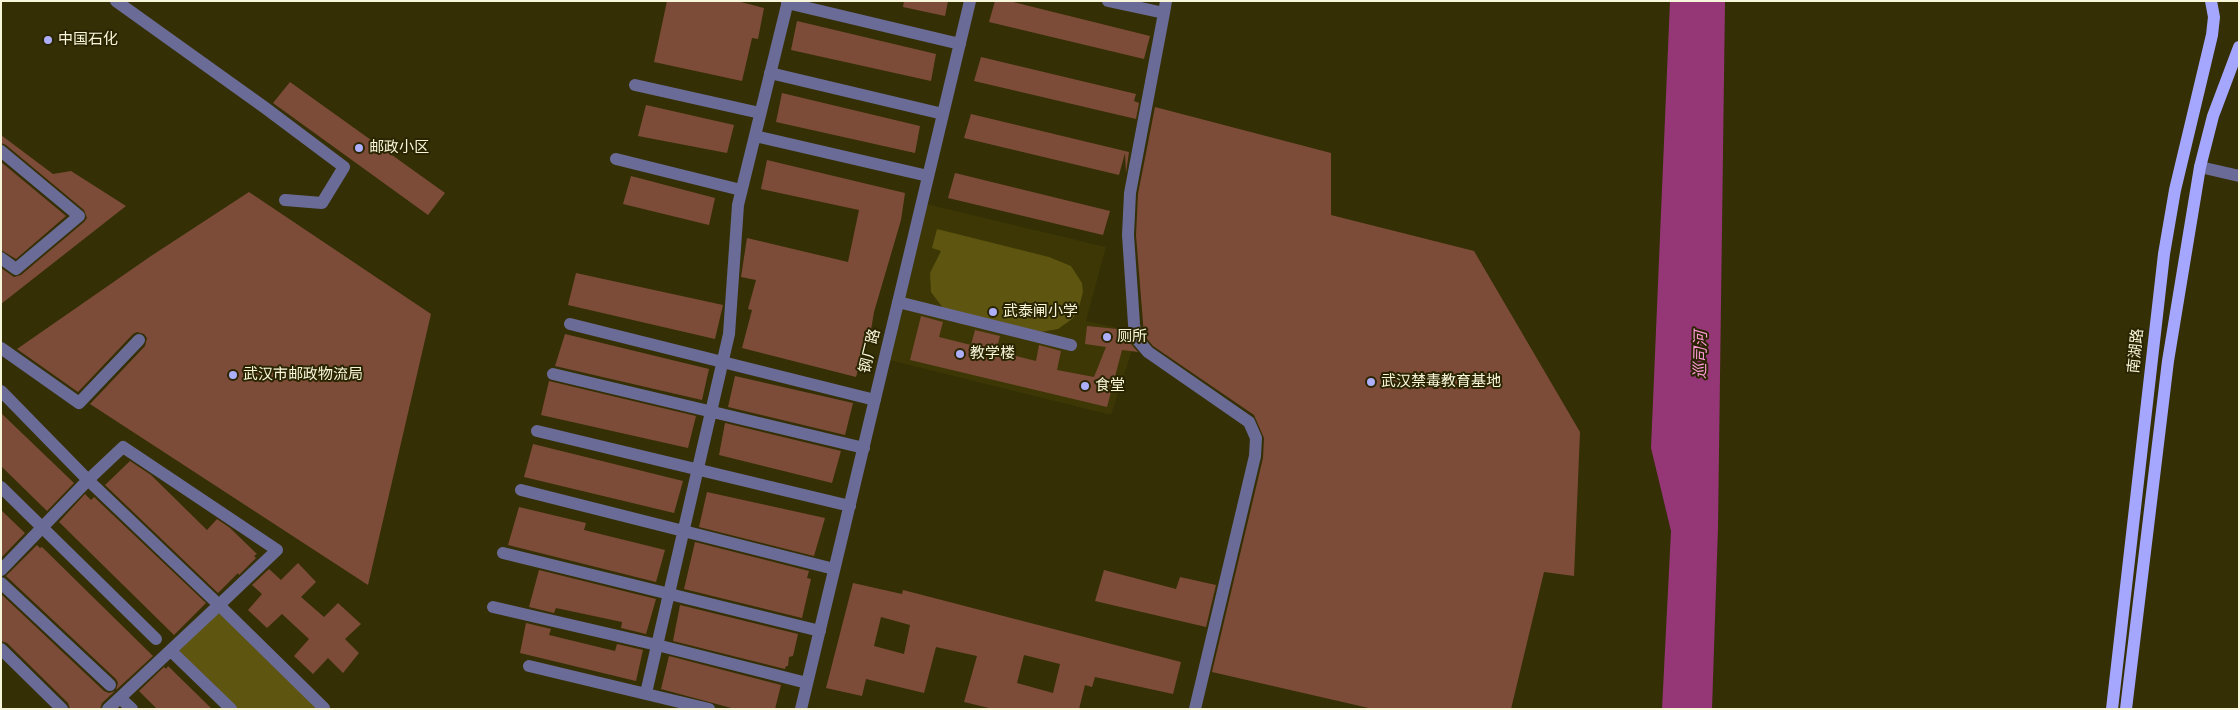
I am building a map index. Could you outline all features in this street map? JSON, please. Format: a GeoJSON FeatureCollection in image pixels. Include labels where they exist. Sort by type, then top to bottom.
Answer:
{"type":"FeatureCollection","features":[{"type":"Feature","properties":{"kind":"main road","name":"南湖路"},"geometry":{"type":"LineString","coordinates":[[2112,709],[2164,254],[2175,190],[2212,35],[2214,16],[2211,1]]}},
{"type":"Feature","properties":{"kind":"main road"},"geometry":{"type":"LineString","coordinates":[[2126,709],[2168,361],[2200,167],[2213,116],[2239,47]]}},
{"type":"Feature","properties":{"kind":"street"},"geometry":{"type":"LineString","coordinates":[[116,1],[344,167],[322,203],[285,200]]}},
{"type":"Feature","properties":{"kind":"street","name":"钢厂路"},"geometry":{"type":"LineString","coordinates":[[801,709],[970,1]]}},
{"type":"Feature","properties":{"kind":"street"},"geometry":{"type":"LineString","coordinates":[[1108,1],[1165,7],[1130,193],[1129,252],[1136,338],[1148,352],[1249,422],[1256,438],[1255,456],[1195,709]]}},
{"type":"Feature","properties":{"kind":"street"},"geometry":{"type":"LineString","coordinates":[[646,692],[685,532],[729,334],[738,205],[788,2],[960,44]]}},
{"type":"Feature","properties":{"kind":"street"},"geometry":{"type":"LineString","coordinates":[[770,73],[943,114]]}},
{"type":"Feature","properties":{"kind":"street"},"geometry":{"type":"LineString","coordinates":[[635,85],[760,113]]}},
{"type":"Feature","properties":{"kind":"street"},"geometry":{"type":"LineString","coordinates":[[755,136],[928,176]]}},
{"type":"Feature","properties":{"kind":"street"},"geometry":{"type":"LineString","coordinates":[[1,151],[79,216],[16,270],[1,258]]}},
{"type":"Feature","properties":{"kind":"street"},"geometry":{"type":"LineString","coordinates":[[616,159],[742,190]]}},
{"type":"Feature","properties":{"kind":"street"},"geometry":{"type":"LineString","coordinates":[[2200,167],[2239,176]]}},
{"type":"Feature","properties":{"kind":"street"},"geometry":{"type":"LineString","coordinates":[[898,302],[1071,344]]}},
{"type":"Feature","properties":{"kind":"street"},"geometry":{"type":"LineString","coordinates":[[570,324],[875,400]]}},
{"type":"Feature","properties":{"kind":"street"},"geometry":{"type":"LineString","coordinates":[[1,348],[79,403],[139,340]]}},
{"type":"Feature","properties":{"kind":"street"},"geometry":{"type":"LineString","coordinates":[[553,374],[864,448]]}},
{"type":"Feature","properties":{"kind":"street"},"geometry":{"type":"LineString","coordinates":[[1,391],[88,480],[324,708]]}},
{"type":"Feature","properties":{"kind":"street"},"geometry":{"type":"LineString","coordinates":[[537,431],[850,506]]}},
{"type":"Feature","properties":{"kind":"street"},"geometry":{"type":"LineString","coordinates":[[1,570],[88,480],[123,447],[277,550],[108,709]]}},
{"type":"Feature","properties":{"kind":"street"},"geometry":{"type":"LineString","coordinates":[[1,487],[156,639]]}},
{"type":"Feature","properties":{"kind":"street"},"geometry":{"type":"LineString","coordinates":[[521,490],[834,569]]}},
{"type":"Feature","properties":{"kind":"street"},"geometry":{"type":"LineString","coordinates":[[504,553],[670,592],[820,631]]}},
{"type":"Feature","properties":{"kind":"street"},"geometry":{"type":"LineString","coordinates":[[1,583],[110,685]]}},
{"type":"Feature","properties":{"kind":"street"},"geometry":{"type":"LineString","coordinates":[[493,606],[807,683]]}},
{"type":"Feature","properties":{"kind":"street"},"geometry":{"type":"LineString","coordinates":[[1,649],[62,709]]}},
{"type":"Feature","properties":{"kind":"street"},"geometry":{"type":"LineString","coordinates":[[170,651],[231,709]]}},
{"type":"Feature","properties":{"kind":"street"},"geometry":{"type":"LineString","coordinates":[[529,666],[646,692],[709,709]]}},
{"type":"Feature","properties":{"kind":"street"},"geometry":{"type":"LineString","coordinates":[[120,698],[132,709]]}},
{"type":"Feature","properties":{"kind":"shaded area","name":"武泰闸小学"},"geometry":{"type":"Polygon","coordinates":[[[922,203],[1106,247],[1086,321],[1127,330],[1136,338],[1111,415],[885,359],[922,203]]]}},
{"type":"Feature","properties":{"kind":"shaded area"},"geometry":{"type":"Polygon","coordinates":[[[937,229],[1049,257],[1071,266],[1082,283],[1083,292],[1078,311],[1072,319],[1058,329],[1041,332],[943,308],[931,292],[930,273],[941,251],[932,248],[937,229]]]}},
{"type":"Feature","properties":{"kind":"shaded area"},"geometry":{"type":"Polygon","coordinates":[[[219,605],[323,709],[231,709],[171,651],[219,605]]]}},
{"type":"Feature","properties":{"kind":"water","name":"巡司河"},"geometry":{"type":"Polygon","coordinates":[[[1670,1],[1725,1],[1718,527],[1712,709],[1662,709],[1671,531],[1651,448],[1670,1]]]}},
{"type":"Feature","properties":{"kind":"building"},"geometry":{"type":"Polygon","coordinates":[[[667,1],[737,1],[764,8],[758,39],[752,38],[742,81],[654,62],[667,1]]]}},
{"type":"Feature","properties":{"kind":"building"},"geometry":{"type":"Polygon","coordinates":[[[904,1],[948,1],[945,16],[903,7],[904,1]]]}},
{"type":"Feature","properties":{"kind":"building"},"geometry":{"type":"Polygon","coordinates":[[[995,1],[1009,1],[1150,36],[1144,59],[989,22],[995,1]]]}},
{"type":"Feature","properties":{"kind":"building"},"geometry":{"type":"Polygon","coordinates":[[[797,21],[936,54],[931,81],[791,50],[797,21]]]}},
{"type":"Feature","properties":{"kind":"building"},"geometry":{"type":"Polygon","coordinates":[[[981,57],[1136,94],[1134,101],[1139,103],[1136,119],[974,81],[981,57]]]}},
{"type":"Feature","properties":{"kind":"building","name":"邮政小区"},"geometry":{"type":"Polygon","coordinates":[[[290,82],[445,193],[428,215],[273,103],[290,82]]]}},
{"type":"Feature","properties":{"kind":"building"},"geometry":{"type":"Polygon","coordinates":[[[782,93],[920,126],[915,153],[776,122],[782,93]]]}},
{"type":"Feature","properties":{"kind":"building"},"geometry":{"type":"Polygon","coordinates":[[[646,105],[734,125],[727,153],[638,136],[646,105]]]}},
{"type":"Feature","properties":{"kind":"building","name":"武汉禁毒教育基地"},"geometry":{"type":"Polygon","coordinates":[[[1155,107],[1331,153],[1331,215],[1474,251],[1580,432],[1574,576],[1544,572],[1511,709],[1373,709],[1212,672],[1263,458],[1264,438],[1254,415],[1153,346],[1144,335],[1136,235],[1138,194],[1155,107]]]}},
{"type":"Feature","properties":{"kind":"building"},"geometry":{"type":"Polygon","coordinates":[[[971,114],[1129,152],[1126,173],[1125,153],[1119,175],[964,138],[971,114]]]}},
{"type":"Feature","properties":{"kind":"building"},"geometry":{"type":"Polygon","coordinates":[[[1,135],[53,174],[71,171],[126,206],[1,304],[1,268],[14,277],[21,275],[87,218],[84,210],[6,145],[1,143],[1,135]]]}},
{"type":"Feature","properties":{"kind":"building"},"geometry":{"type":"Polygon","coordinates":[[[767,160],[905,193],[901,220],[874,312],[870,336],[867,336],[856,377],[742,348],[752,310],[748,309],[756,280],[741,277],[747,238],[848,262],[859,210],[761,189],[767,160]]]}},
{"type":"Feature","properties":{"kind":"building"},"geometry":{"type":"Polygon","coordinates":[[[1,162],[66,216],[16,259],[1,250],[1,162]]]}},
{"type":"Feature","properties":{"kind":"building"},"geometry":{"type":"Polygon","coordinates":[[[955,173],[1110,211],[1103,235],[948,198],[955,173]]]}},
{"type":"Feature","properties":{"kind":"building"},"geometry":{"type":"Polygon","coordinates":[[[631,176],[715,198],[709,225],[623,204],[631,176]]]}},
{"type":"Feature","properties":{"kind":"building","name":"武汉市邮政物流局"},"geometry":{"type":"Polygon","coordinates":[[[249,192],[431,314],[368,585],[90,404],[145,346],[147,338],[144,334],[137,332],[133,334],[78,392],[17,349],[151,256],[249,192]]]}},
{"type":"Feature","properties":{"kind":"building"},"geometry":{"type":"Polygon","coordinates":[[[576,273],[723,305],[715,339],[568,305],[576,273]]]}},
{"type":"Feature","properties":{"kind":"building"},"geometry":{"type":"Polygon","coordinates":[[[921,316],[943,322],[939,337],[971,345],[975,330],[1000,336],[996,351],[1036,361],[1039,345],[1061,351],[1057,370],[1094,377],[1106,347],[1085,344],[1087,326],[1127,330],[1130,343],[1138,352],[1122,350],[1107,407],[910,360],[921,316]]]}},
{"type":"Feature","properties":{"kind":"building"},"geometry":{"type":"Polygon","coordinates":[[[565,334],[709,369],[702,400],[555,366],[565,334]]]}},
{"type":"Feature","properties":{"kind":"building"},"geometry":{"type":"Polygon","coordinates":[[[735,376],[853,403],[845,435],[728,407],[735,376]]]}},
{"type":"Feature","properties":{"kind":"building"},"geometry":{"type":"Polygon","coordinates":[[[549,381],[696,416],[688,448],[541,415],[549,381]]]}},
{"type":"Feature","properties":{"kind":"building"},"geometry":{"type":"Polygon","coordinates":[[[1,413],[74,483],[47,511],[1,466],[1,413]]]}},
{"type":"Feature","properties":{"kind":"building"},"geometry":{"type":"Polygon","coordinates":[[[725,423],[841,451],[832,483],[719,455],[725,423]]]}},
{"type":"Feature","properties":{"kind":"building"},"geometry":{"type":"Polygon","coordinates":[[[533,444],[683,481],[674,513],[524,477],[533,444]]]}},
{"type":"Feature","properties":{"kind":"building"},"geometry":{"type":"Polygon","coordinates":[[[130,461],[151,475],[207,530],[217,519],[230,528],[257,554],[254,556],[256,558],[218,593],[105,485],[130,461]]]}},
{"type":"Feature","properties":{"kind":"building"},"geometry":{"type":"Polygon","coordinates":[[[707,492],[825,518],[814,556],[699,527],[707,492]]]}},
{"type":"Feature","properties":{"kind":"building"},"geometry":{"type":"Polygon","coordinates":[[[85,494],[91,500],[94,497],[206,603],[174,635],[59,522],[85,494]]]}},
{"type":"Feature","properties":{"kind":"building"},"geometry":{"type":"Polygon","coordinates":[[[519,507],[586,523],[584,530],[665,550],[656,582],[508,545],[519,507]]]}},
{"type":"Feature","properties":{"kind":"building"},"geometry":{"type":"Polygon","coordinates":[[[1,510],[25,533],[1,558],[1,510]]]}},
{"type":"Feature","properties":{"kind":"building"},"geometry":{"type":"Polygon","coordinates":[[[695,542],[809,571],[807,578],[811,579],[802,618],[684,589],[695,542]]]}},
{"type":"Feature","properties":{"kind":"building"},"geometry":{"type":"Polygon","coordinates":[[[37,545],[40,548],[42,547],[153,656],[116,690],[118,683],[116,679],[6,576],[37,545]]]}},
{"type":"Feature","properties":{"kind":"building"},"geometry":{"type":"Polygon","coordinates":[[[298,563],[316,582],[301,597],[324,617],[338,603],[361,624],[345,639],[359,653],[343,673],[328,658],[313,674],[294,656],[309,639],[282,614],[267,628],[248,610],[262,594],[252,585],[269,569],[281,580],[298,563]]]}},
{"type":"Feature","properties":{"kind":"building"},"geometry":{"type":"Polygon","coordinates":[[[539,570],[656,599],[646,634],[621,628],[622,622],[556,608],[554,613],[529,607],[539,570]]]}},
{"type":"Feature","properties":{"kind":"building"},"geometry":{"type":"Polygon","coordinates":[[[1104,570],[1176,589],[1180,577],[1216,585],[1206,627],[1095,601],[1104,570]]]}},
{"type":"Feature","properties":{"kind":"building"},"geometry":{"type":"Polygon","coordinates":[[[853,583],[902,594],[903,590],[1181,662],[1173,694],[1095,677],[1092,687],[1085,685],[1079,709],[993,709],[964,702],[977,656],[936,647],[924,693],[866,679],[862,696],[826,688],[853,583]],[[881,617],[874,646],[904,654],[910,625],[881,617]],[[1024,655],[1017,683],[1053,693],[1060,664],[1024,655]]]}},
{"type":"Feature","properties":{"kind":"building"},"geometry":{"type":"Polygon","coordinates":[[[1,594],[104,691],[109,693],[115,691],[102,703],[100,709],[70,709],[68,703],[7,643],[1,641],[1,594]]]}},
{"type":"Feature","properties":{"kind":"building"},"geometry":{"type":"Polygon","coordinates":[[[680,605],[798,634],[793,656],[789,657],[788,666],[785,669],[673,641],[680,605]]]}},
{"type":"Feature","properties":{"kind":"building"},"geometry":{"type":"Polygon","coordinates":[[[526,623],[551,629],[549,635],[615,651],[617,644],[643,650],[636,681],[520,653],[526,623]]]}},
{"type":"Feature","properties":{"kind":"building"},"geometry":{"type":"Polygon","coordinates":[[[669,656],[781,685],[775,709],[735,709],[661,689],[669,656]]]}},
{"type":"Feature","properties":{"kind":"building"},"geometry":{"type":"Polygon","coordinates":[[[168,666],[212,709],[157,709],[139,691],[164,667],[166,669],[168,666]]]}},
{"type":"Feature","properties":{"kind":"place","name":"中国石化"},"geometry":{"type":"Point","coordinates":[48,40]}},
{"type":"Feature","properties":{"kind":"place","name":"邮政小区"},"geometry":{"type":"Point","coordinates":[359,148]}},
{"type":"Feature","properties":{"kind":"place","name":"武泰闸小学"},"geometry":{"type":"Point","coordinates":[993,312]}},
{"type":"Feature","properties":{"kind":"place","name":"厕所"},"geometry":{"type":"Point","coordinates":[1107,337]}},
{"type":"Feature","properties":{"kind":"place","name":"教学楼"},"geometry":{"type":"Point","coordinates":[960,354]}},
{"type":"Feature","properties":{"kind":"place","name":"武汉市邮政物流局"},"geometry":{"type":"Point","coordinates":[233,375]}},
{"type":"Feature","properties":{"kind":"place","name":"武汉禁毒教育基地"},"geometry":{"type":"Point","coordinates":[1371,382]}},
{"type":"Feature","properties":{"kind":"place","name":"食堂"},"geometry":{"type":"Point","coordinates":[1085,386]}}]}
